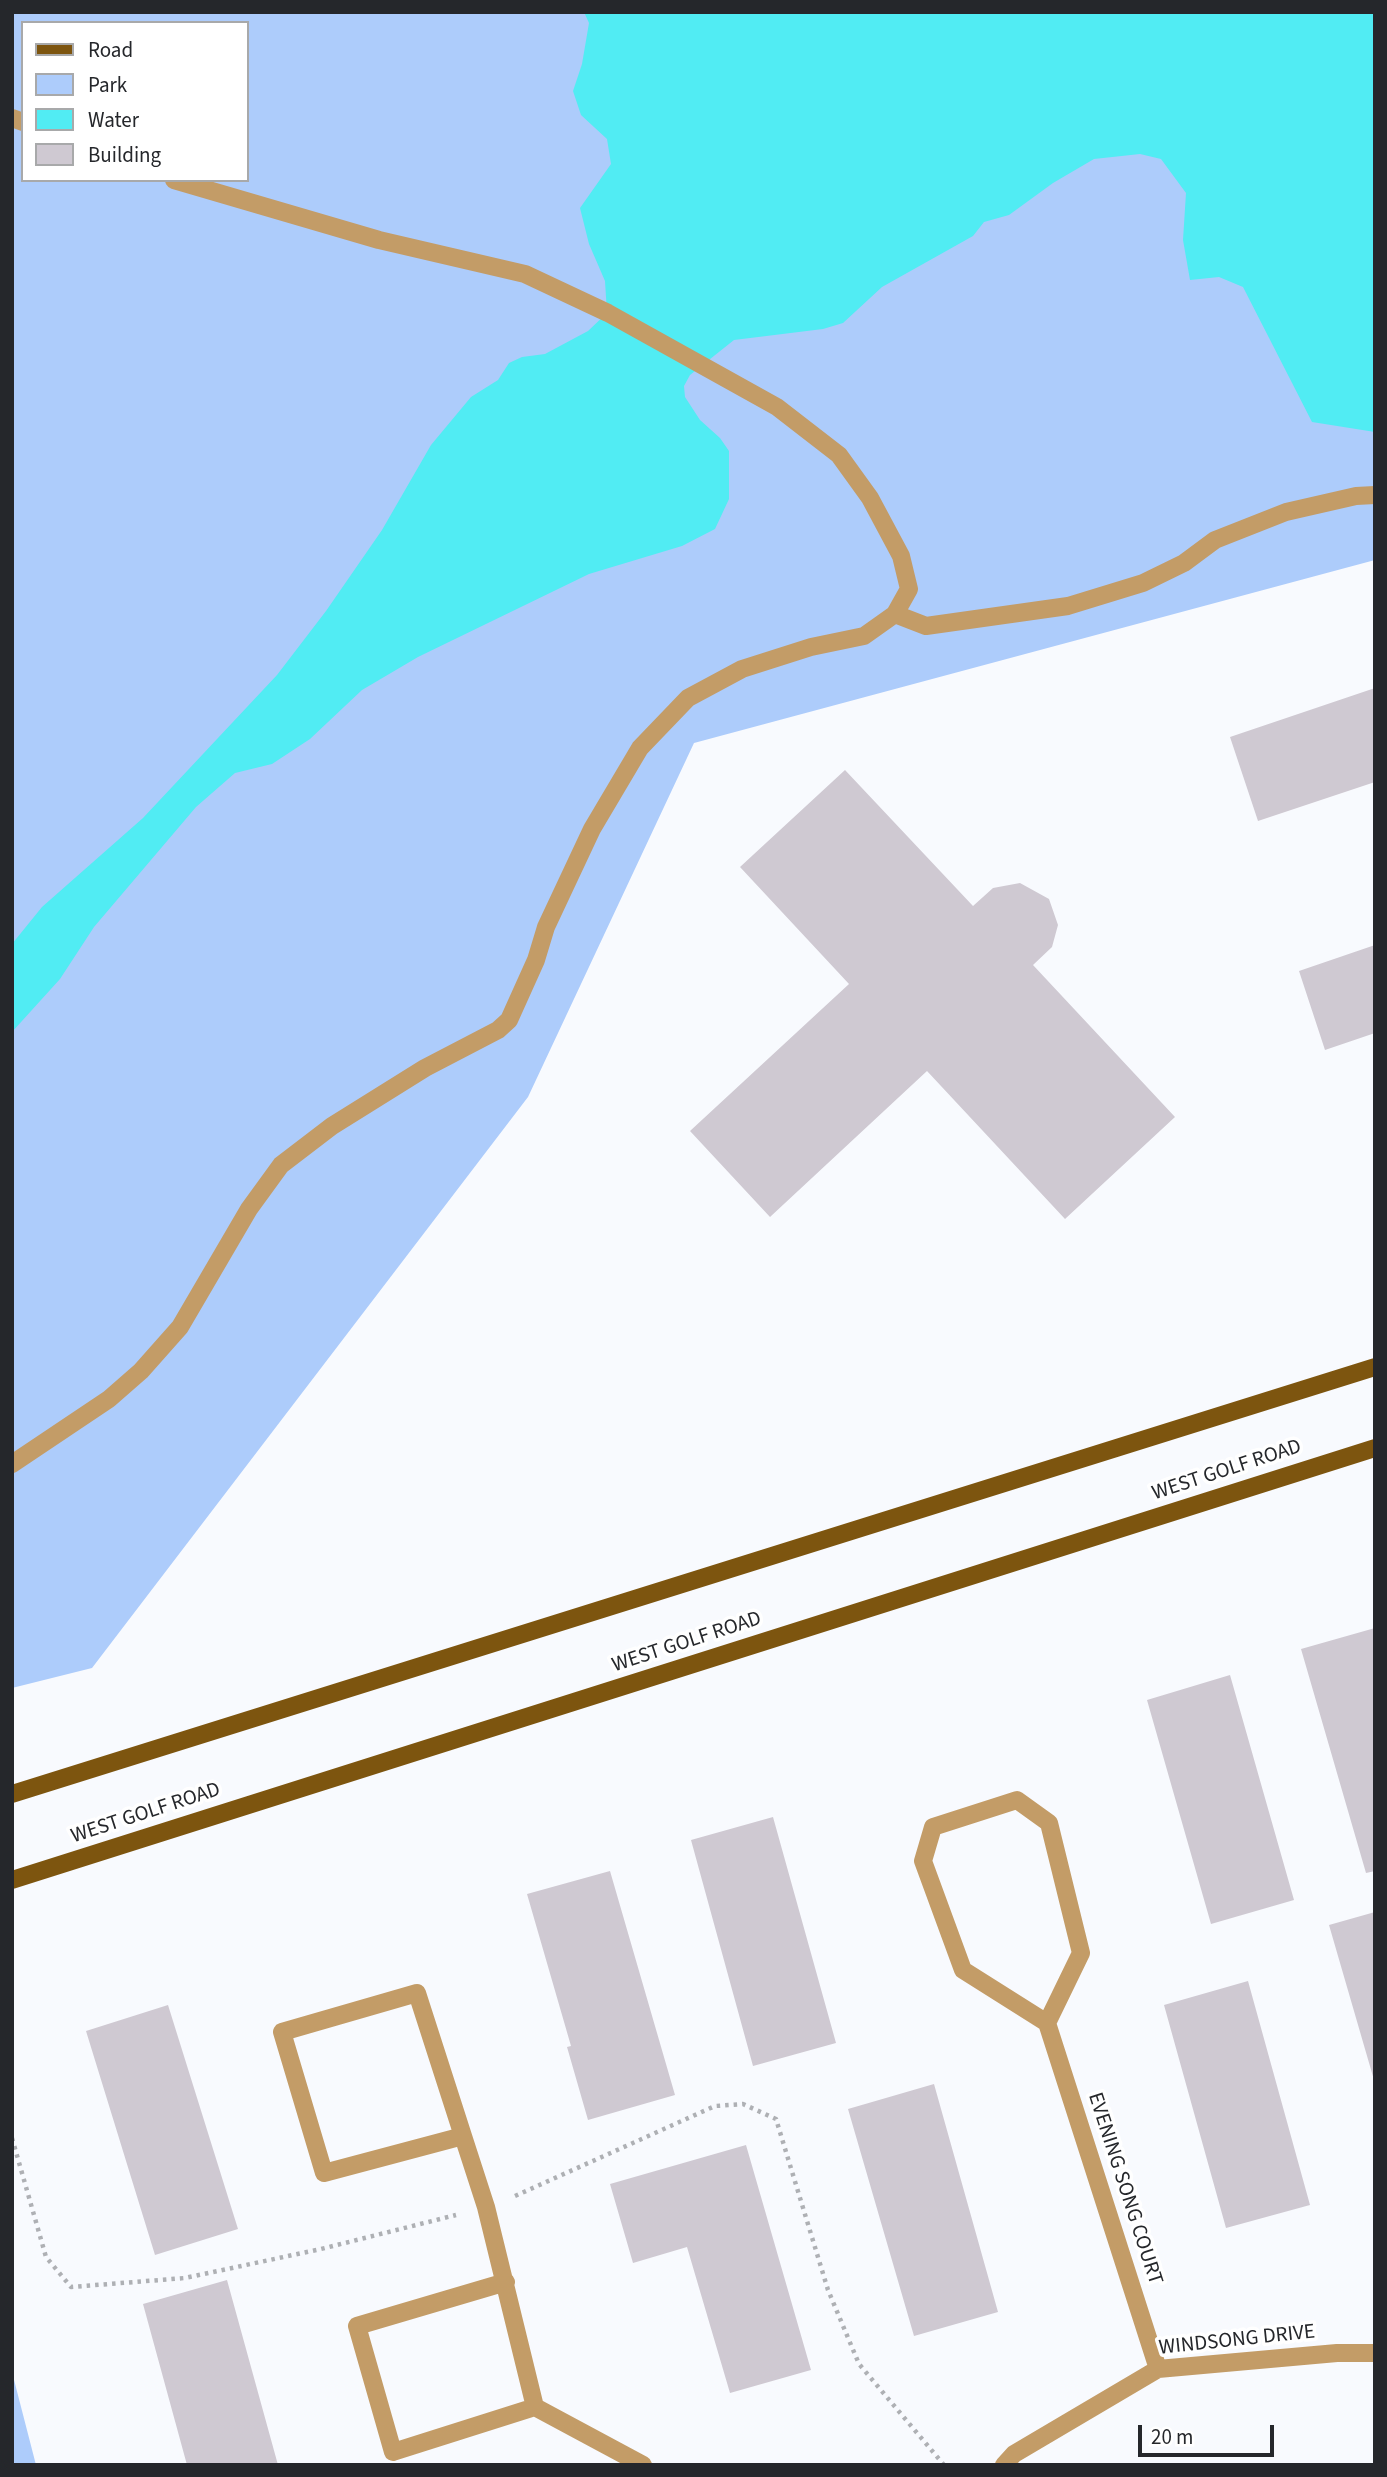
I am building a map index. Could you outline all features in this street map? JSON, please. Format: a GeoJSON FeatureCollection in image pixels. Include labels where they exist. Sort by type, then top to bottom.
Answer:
{"type":"FeatureCollection","features":[{"type":"Feature","properties":{"kind":"main road"},"geometry":{"type":"LineString","coordinates":[[12,1794],[1375,1367]]}},
{"type":"Feature","properties":{"kind":"main road","name":"WEST GOLF ROAD"},"geometry":{"type":"LineString","coordinates":[[12,1880],[1375,1448]]}},
{"type":"Feature","properties":{"kind":"street"},"geometry":{"type":"LineString","coordinates":[[12,1464],[109,1399],[149,1362],[180,1327],[249,1209],[281,1165],[332,1126],[425,1068],[498,1030],[509,1020],[536,960],[554,909],[592,829],[640,748],[688,698],[742,668],[864,636],[895,614],[909,589],[901,556],[870,498],[839,455],[777,407],[608,313],[525,274],[379,240],[181,182]]}},
{"type":"Feature","properties":{"kind":"street"},"geometry":{"type":"LineString","coordinates":[[895,614],[926,626],[1068,606],[1143,583],[1184,563],[1215,540],[1286,512],[1356,496],[1375,495]]}},
{"type":"Feature","properties":{"kind":"street"},"geometry":{"type":"LineString","coordinates":[[1017,1800],[1049,1823],[1081,1953],[1047,2023],[963,1970],[923,1861],[933,1827],[1017,1800]]}},
{"type":"Feature","properties":{"kind":"street"},"geometry":{"type":"LineString","coordinates":[[463,2136],[324,2173],[282,2032],[417,1993],[486,2207],[535,2407]]}},
{"type":"Feature","properties":{"kind":"street","name":"EVENING SONG COURT"},"geometry":{"type":"LineString","coordinates":[[1047,2023],[1158,2369]]}},
{"type":"Feature","properties":{"kind":"street"},"geometry":{"type":"LineString","coordinates":[[506,2282],[357,2326],[393,2452],[535,2407],[643,2465]]}},
{"type":"Feature","properties":{"kind":"street","name":"WINDSONG DRIVE"},"geometry":{"type":"LineString","coordinates":[[1004,2465],[1014,2454],[1158,2369],[1337,2353],[1375,2353]]}},
{"type":"Feature","properties":{"kind":"green space"},"geometry":{"type":"Polygon","coordinates":[[[12,12],[1375,12],[1375,560],[694,743],[528,1097],[92,1668],[12,1688],[12,12]]]}},
{"type":"Feature","properties":{"kind":"green space"},"geometry":{"type":"Polygon","coordinates":[[[12,2372],[36,2465],[12,2465],[12,2372]]]}},
{"type":"Feature","properties":{"kind":"water"},"geometry":{"type":"Polygon","coordinates":[[[584,12],[1375,12],[1375,432],[1312,422],[1243,287],[1219,277],[1190,280],[1183,240],[1186,193],[1161,159],[1140,154],[1094,159],[1053,183],[1009,215],[984,222],[973,236],[882,287],[843,323],[823,329],[734,340],[690,375],[684,386],[685,397],[700,420],[720,438],[729,451],[729,499],[715,529],[682,546],[589,574],[418,657],[362,690],[310,739],[272,764],[235,773],[196,807],[94,927],[60,979],[12,1032],[12,944],[42,907],[143,818],[277,675],[326,611],[382,530],[431,445],[471,397],[498,380],[509,363],[522,357],[545,354],[588,331],[607,313],[605,281],[589,244],[580,208],[611,164],[607,139],[581,115],[573,91],[582,64],[589,23],[584,12]]]}},
{"type":"Feature","properties":{"kind":"building"},"geometry":{"type":"Polygon","coordinates":[[[1375,688],[1375,782],[1258,821],[1230,737],[1375,688]]]}},
{"type":"Feature","properties":{"kind":"building"},"geometry":{"type":"Polygon","coordinates":[[[845,770],[973,906],[993,888],[1020,883],[1049,899],[1058,925],[1052,947],[1033,965],[1175,1117],[1065,1219],[927,1071],[770,1217],[690,1131],[849,984],[740,867],[845,770]]]}},
{"type":"Feature","properties":{"kind":"building"},"geometry":{"type":"Polygon","coordinates":[[[1375,945],[1375,1033],[1325,1050],[1299,971],[1375,945]]]}},
{"type":"Feature","properties":{"kind":"building"},"geometry":{"type":"Polygon","coordinates":[[[1375,1628],[1375,1871],[1366,1873],[1301,1649],[1375,1628]]]}},
{"type":"Feature","properties":{"kind":"building"},"geometry":{"type":"Polygon","coordinates":[[[1230,1675],[1294,1900],[1211,1924],[1147,1700],[1230,1675]]]}},
{"type":"Feature","properties":{"kind":"building"},"geometry":{"type":"Polygon","coordinates":[[[773,1817],[836,2043],[753,2066],[691,1840],[773,1817]]]}},
{"type":"Feature","properties":{"kind":"building"},"geometry":{"type":"Polygon","coordinates":[[[610,1871],[675,2095],[588,2120],[567,2047],[571,2046],[527,1894],[610,1871]]]}},
{"type":"Feature","properties":{"kind":"building"},"geometry":{"type":"Polygon","coordinates":[[[1375,1912],[1375,2080],[1374,2080],[1329,1925],[1375,1912]]]}},
{"type":"Feature","properties":{"kind":"building"},"geometry":{"type":"Polygon","coordinates":[[[1248,1981],[1310,2205],[1226,2228],[1164,2005],[1248,1981]]]}},
{"type":"Feature","properties":{"kind":"building"},"geometry":{"type":"Polygon","coordinates":[[[168,2005],[238,2229],[155,2255],[86,2031],[168,2005]]]}},
{"type":"Feature","properties":{"kind":"building"},"geometry":{"type":"Polygon","coordinates":[[[934,2084],[998,2312],[914,2336],[848,2109],[934,2084]]]}},
{"type":"Feature","properties":{"kind":"building"},"geometry":{"type":"Polygon","coordinates":[[[746,2145],[811,2370],[730,2393],[687,2247],[633,2263],[610,2184],[746,2145]]]}},
{"type":"Feature","properties":{"kind":"building"},"geometry":{"type":"Polygon","coordinates":[[[227,2280],[278,2465],[187,2465],[143,2304],[227,2280]]]}}]}
